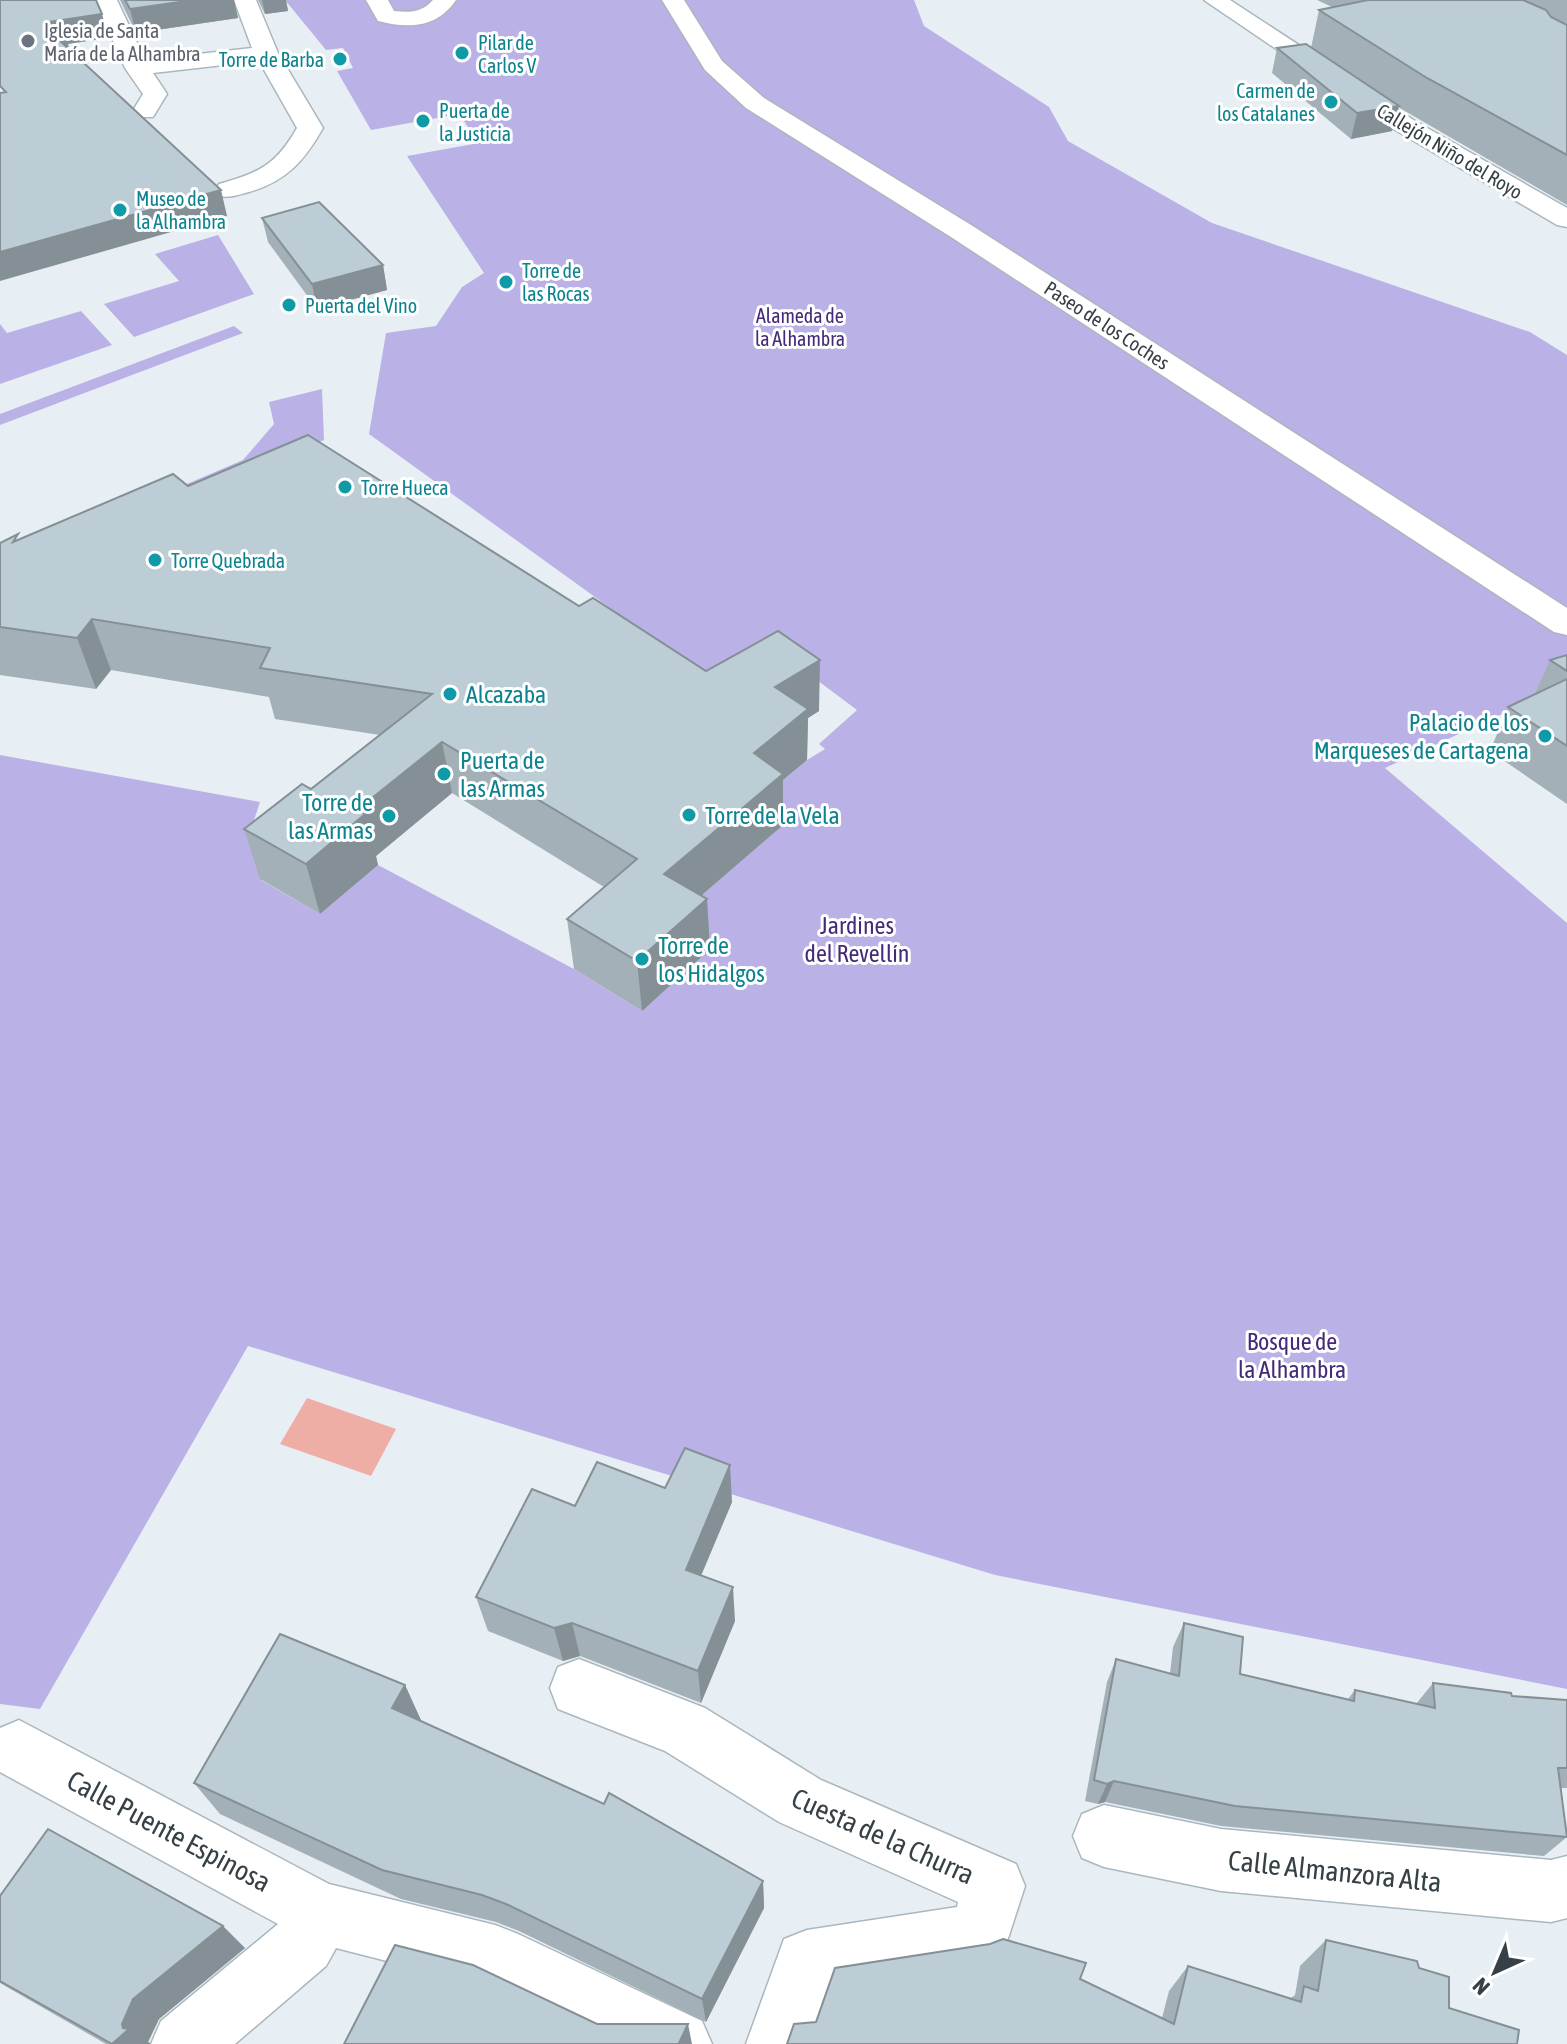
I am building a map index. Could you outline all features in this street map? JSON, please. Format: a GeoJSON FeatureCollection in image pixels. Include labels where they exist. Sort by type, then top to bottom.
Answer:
{"type":"FeatureCollection","features":[{"type":"Feature","properties":{"kind":"street"},"geometry":{"type":"LineString","coordinates":[[106,0],[137,68],[155,94],[144,112]]}},
{"type":"Feature","properties":{"kind":"street"},"geometry":{"type":"LineString","coordinates":[[228,190],[268,179],[293,160],[310,128],[266,53],[245,0]]}},
{"type":"Feature","properties":{"kind":"street"},"geometry":{"type":"LineString","coordinates":[[377,0],[386,16],[402,20],[417,20],[435,12],[445,0]]}},
{"type":"Feature","properties":{"kind":"street","name":"Paseo de los Coches"},"geometry":{"type":"LineString","coordinates":[[673,0],[713,65],[755,103],[961,231],[1567,624]]}},
{"type":"Feature","properties":{"kind":"street","name":"Callejón Niño del Royo"},"geometry":{"type":"LineString","coordinates":[[1215,0],[1406,126],[1567,219]]}},
{"type":"Feature","properties":{"kind":"street"},"geometry":{"type":"LineString","coordinates":[[137,68],[266,53]]}},
{"type":"Feature","properties":{"kind":"street","name":"Cuesta de la Churra"},"geometry":{"type":"LineString","coordinates":[[579,1688],[684,1729],[800,1801],[994,1886],[980,1935],[807,1962],[779,2044]]}},
{"type":"Feature","properties":{"kind":"street","name":"Calle Puente Espinosa"},"geometry":{"type":"LineString","coordinates":[[19,1750],[320,1913],[495,1957],[679,2044]]}},
{"type":"Feature","properties":{"kind":"street","name":"Calle Almanzora Alta"},"geometry":{"type":"LineString","coordinates":[[1104,1836],[1221,1860],[1551,1891],[1567,1887]]}},
{"type":"Feature","properties":{"kind":"street"},"geometry":{"type":"LineString","coordinates":[[184,2044],[304,1944],[320,1913]]}},
{"type":"Feature","properties":{"kind":"green space"},"geometry":{"type":"Polygon","coordinates":[[[285,0],[914,0],[924,26],[1049,107],[1068,141],[1212,223],[1530,332],[1567,355],[1567,684],[1385,768],[1567,923],[1567,1689],[995,1575],[248,1346],[40,1709],[0,1704],[0,755],[260,802],[254,820],[317,835],[261,880],[320,914],[378,865],[574,969],[642,1011],[668,924],[755,804],[807,760],[825,749],[819,744],[857,710],[770,645],[710,680],[369,434],[386,333],[436,326],[462,287],[484,273],[407,156],[479,143],[459,114],[371,130],[337,71],[353,68],[343,48],[326,50],[285,0]]]}},
{"type":"Feature","properties":{"kind":"green space"},"geometry":{"type":"Polygon","coordinates":[[[218,235],[254,294],[134,337],[104,304],[179,281],[155,254],[218,235]]]}},
{"type":"Feature","properties":{"kind":"green space"},"geometry":{"type":"Polygon","coordinates":[[[81,311],[112,345],[0,384],[0,324],[7,333],[81,311]]]}},
{"type":"Feature","properties":{"kind":"green space"},"geometry":{"type":"Polygon","coordinates":[[[234,326],[243,333],[0,425],[0,414],[234,326]]]}},
{"type":"Feature","properties":{"kind":"green space"},"geometry":{"type":"Polygon","coordinates":[[[322,389],[324,440],[151,516],[140,504],[243,460],[274,424],[269,402],[322,389]]]}},
{"type":"Feature","properties":{"kind":"shaded area"},"geometry":{"type":"Polygon","coordinates":[[[307,1398],[396,1429],[371,1476],[280,1444],[307,1398]]]}},
{"type":"Feature","properties":{"kind":"building"},"geometry":{"type":"Polygon","coordinates":[[[0,0],[96,0],[102,14],[49,22],[66,38],[59,40],[221,190],[0,252],[0,93],[6,92],[0,86],[0,0]]]}},
{"type":"Feature","properties":{"kind":"building"},"geometry":{"type":"Polygon","coordinates":[[[125,0],[194,0],[130,9],[125,0]]]}},
{"type":"Feature","properties":{"kind":"building"},"geometry":{"type":"Polygon","coordinates":[[[1368,0],[1523,0],[1546,10],[1551,17],[1567,25],[1567,155],[1427,78],[1319,10],[1368,0]]]}},
{"type":"Feature","properties":{"kind":"building"},"geometry":{"type":"Polygon","coordinates":[[[1306,44],[1399,106],[1357,113],[1277,48],[1306,44]]]}},
{"type":"Feature","properties":{"kind":"building"},"geometry":{"type":"Polygon","coordinates":[[[319,202],[383,265],[312,284],[262,218],[319,202]]]}},
{"type":"Feature","properties":{"kind":"building","name":"Alcazaba"},"geometry":{"type":"Polygon","coordinates":[[[308,435],[579,606],[593,598],[706,671],[778,631],[820,660],[775,687],[808,709],[754,753],[783,774],[664,874],[707,899],[637,961],[567,919],[637,859],[442,742],[357,810],[365,814],[306,864],[244,829],[302,784],[311,789],[432,694],[260,668],[270,648],[92,619],[77,638],[0,627],[0,543],[18,534],[13,542],[173,474],[188,486],[308,435]]]}},
{"type":"Feature","properties":{"kind":"building"},"geometry":{"type":"Polygon","coordinates":[[[1567,655],[1567,671],[1550,660],[1567,655]]]}},
{"type":"Feature","properties":{"kind":"building"},"geometry":{"type":"Polygon","coordinates":[[[1567,679],[1567,746],[1508,707],[1567,679]]]}},
{"type":"Feature","properties":{"kind":"building"},"geometry":{"type":"Polygon","coordinates":[[[685,1448],[730,1465],[686,1570],[733,1587],[698,1671],[572,1623],[554,1628],[476,1597],[532,1489],[575,1506],[597,1462],[665,1488],[685,1448]]]}},
{"type":"Feature","properties":{"kind":"building"},"geometry":{"type":"Polygon","coordinates":[[[1184,1623],[1243,1637],[1240,1674],[1354,1701],[1355,1690],[1435,1708],[1433,1683],[1511,1693],[1512,1696],[1567,1700],[1567,1768],[1558,1768],[1567,1837],[1235,1806],[1114,1781],[1107,1784],[1094,1780],[1116,1659],[1179,1676],[1184,1623]]]}},
{"type":"Feature","properties":{"kind":"building"},"geometry":{"type":"Polygon","coordinates":[[[280,1634],[405,1685],[392,1708],[604,1804],[609,1793],[763,1881],[702,1999],[506,1904],[382,1870],[194,1783],[280,1634]]]}},
{"type":"Feature","properties":{"kind":"building"},"geometry":{"type":"Polygon","coordinates":[[[48,1829],[223,1926],[133,1999],[122,2024],[123,2028],[129,2029],[112,2044],[0,1981],[0,1896],[48,1829]]]}},
{"type":"Feature","properties":{"kind":"building"},"geometry":{"type":"Polygon","coordinates":[[[1003,1939],[1086,1963],[1080,1979],[1174,2024],[1188,1966],[1301,2002],[1304,1986],[1318,1991],[1326,1940],[1417,1961],[1419,1968],[1449,1977],[1449,2008],[1519,2030],[1517,2044],[787,2044],[794,2024],[816,2022],[835,1968],[990,1944],[1003,1939]]]}},
{"type":"Feature","properties":{"kind":"building"},"geometry":{"type":"Polygon","coordinates":[[[395,1945],[473,1965],[597,2024],[688,2024],[679,2043],[682,2044],[344,2044],[395,1945]]]}},
{"type":"Feature","properties":{"kind":"place","name":"Iglesia de Santa María de la Alhambra"},"geometry":{"type":"Point","coordinates":[28,41]}},
{"type":"Feature","properties":{"kind":"place","name":"Pilar de Carlos V"},"geometry":{"type":"Point","coordinates":[462,53]}},
{"type":"Feature","properties":{"kind":"place","name":"Torre de Barba"},"geometry":{"type":"Point","coordinates":[340,59]}},
{"type":"Feature","properties":{"kind":"place","name":"Carmen de los Catalanes"},"geometry":{"type":"Point","coordinates":[1331,102]}},
{"type":"Feature","properties":{"kind":"place","name":"Puerta de la Justicia"},"geometry":{"type":"Point","coordinates":[423,121]}},
{"type":"Feature","properties":{"kind":"place","name":"Museo de la Alhambra"},"geometry":{"type":"Point","coordinates":[120,210]}},
{"type":"Feature","properties":{"kind":"place","name":"Torre de las Rocas"},"geometry":{"type":"Point","coordinates":[506,282]}},
{"type":"Feature","properties":{"kind":"place","name":"Puerta del Vino"},"geometry":{"type":"Point","coordinates":[289,305]}},
{"type":"Feature","properties":{"kind":"place","name":"Torre Hueca"},"geometry":{"type":"Point","coordinates":[345,487]}},
{"type":"Feature","properties":{"kind":"place","name":"Torre Quebrada"},"geometry":{"type":"Point","coordinates":[155,560]}},
{"type":"Feature","properties":{"kind":"place","name":"Alcazaba"},"geometry":{"type":"Point","coordinates":[450,694]}},
{"type":"Feature","properties":{"kind":"place","name":"Palacio de los Marqueses de Cartagena"},"geometry":{"type":"Point","coordinates":[1545,736]}},
{"type":"Feature","properties":{"kind":"place","name":"Puerta de las Armas"},"geometry":{"type":"Point","coordinates":[444,774]}},
{"type":"Feature","properties":{"kind":"place","name":"Torre de la Vela"},"geometry":{"type":"Point","coordinates":[689,815]}},
{"type":"Feature","properties":{"kind":"place","name":"Torre de las Armas"},"geometry":{"type":"Point","coordinates":[389,816]}},
{"type":"Feature","properties":{"kind":"place","name":"Torre de los Hidalgos"},"geometry":{"type":"Point","coordinates":[642,959]}},
{"type":"Feature","properties":{"kind":"park label","name":"Alameda de la Alhambra"},"geometry":{"type":"Point","coordinates":[800,326]}},
{"type":"Feature","properties":{"kind":"park label","name":"Jardines del Revellín"},"geometry":{"type":"Point","coordinates":[857,939]}},
{"type":"Feature","properties":{"kind":"park label","name":"Bosque de la Alhambra"},"geometry":{"type":"Point","coordinates":[1292,1355]}}]}
